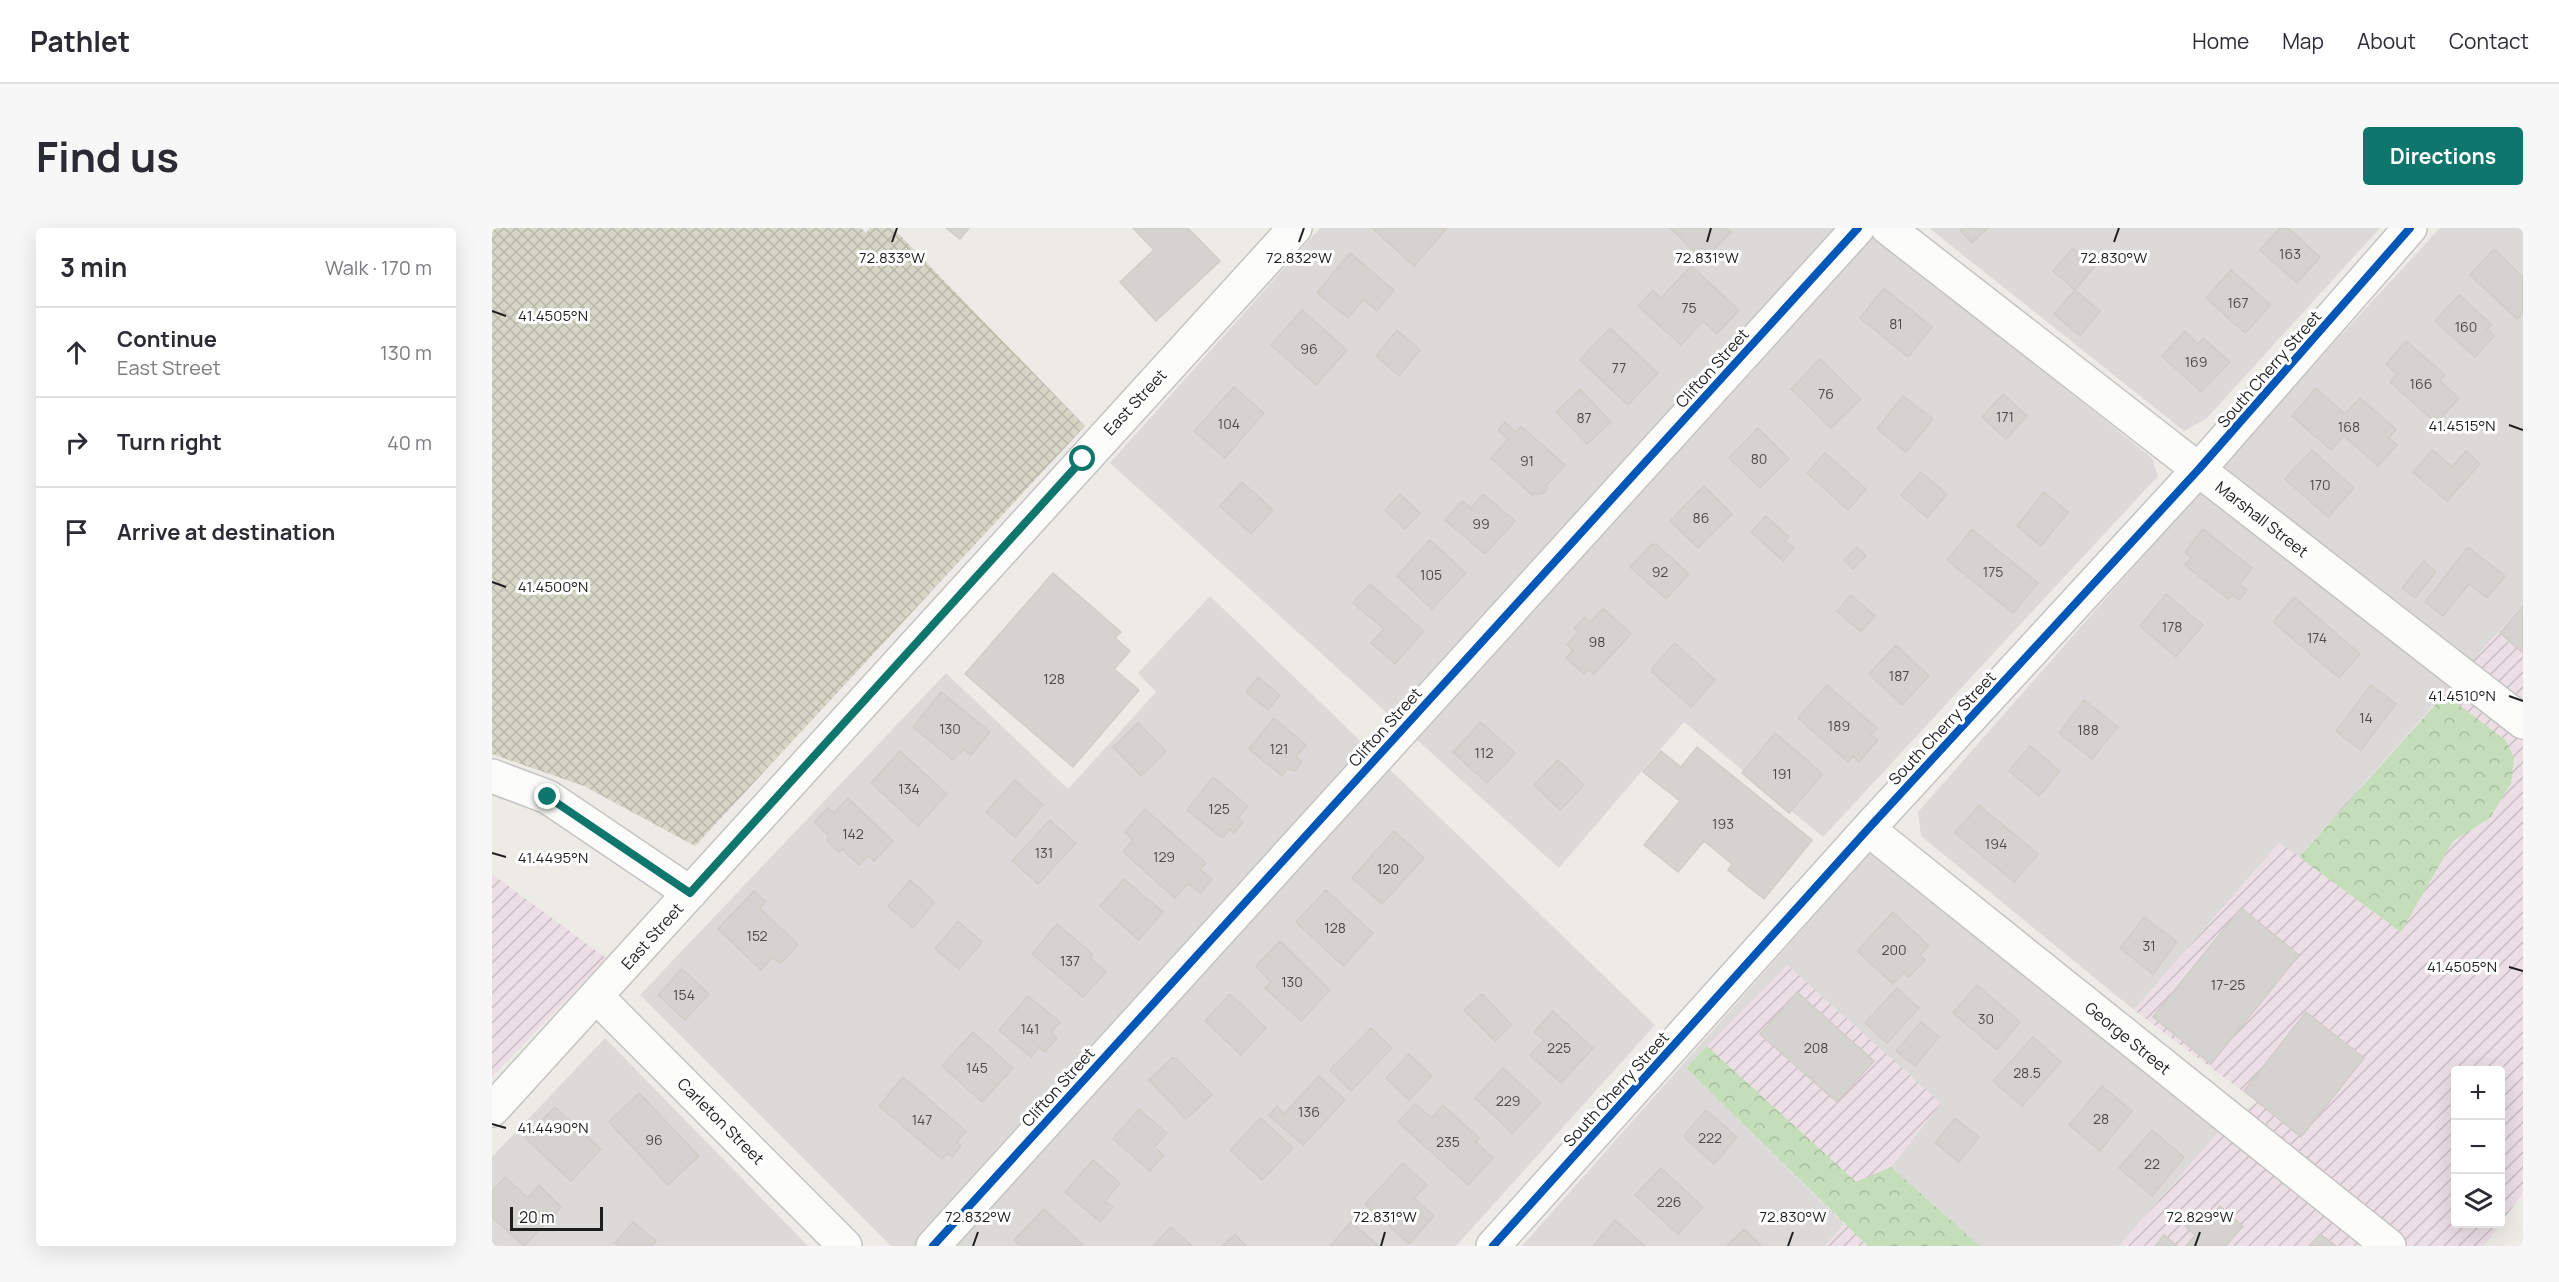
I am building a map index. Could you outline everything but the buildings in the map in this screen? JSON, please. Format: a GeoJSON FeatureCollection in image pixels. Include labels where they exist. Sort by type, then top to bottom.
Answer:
{"type":"FeatureCollection","features":[{"type":"Feature","properties":{"kind":"street","name":"East Street"},"geometry":{"type":"LineString","coordinates":[[492,1110],[1295,228]]}},
{"type":"Feature","properties":{"kind":"street","name":"Clifton Street"},"geometry":{"type":"LineString","coordinates":[[933,1246],[1858,228]]}},
{"type":"Feature","properties":{"kind":"street","name":"Marshall Street"},"geometry":{"type":"LineString","coordinates":[[1888,228],[2523,722]]}},
{"type":"Feature","properties":{"kind":"street","name":"South Cherry Street"},"geometry":{"type":"LineString","coordinates":[[1493,1246],[1868,830],[2199,469],[2410,228]]}},
{"type":"Feature","properties":{"kind":"street"},"geometry":{"type":"LineString","coordinates":[[492,776],[548,797],[690,893]]}},
{"type":"Feature","properties":{"kind":"street","name":"George Street"},"geometry":{"type":"LineString","coordinates":[[1868,830],[2389,1246]]}},
{"type":"Feature","properties":{"kind":"street","name":"Carleton Street"},"geometry":{"type":"LineString","coordinates":[[597,997],[845,1246]]}},
{"type":"Feature","properties":{"kind":"shaded area"},"geometry":{"type":"Polygon","coordinates":[[[492,228],[861,228],[866,233],[870,228],[893,228],[1085,426],[695,846],[584,786],[492,754],[492,228]]]}},
{"type":"Feature","properties":{"kind":"shaded area"},"geometry":{"type":"Polygon","coordinates":[[[1320,228],[1866,228],[2152,458],[2158,476],[1823,837],[1684,722],[1559,868],[1110,463],[1320,228]]]}},
{"type":"Feature","properties":{"kind":"shaded area"},"geometry":{"type":"Polygon","coordinates":[[[1929,228],[2380,228],[2206,419],[2184,431],[1929,228]]]}},
{"type":"Feature","properties":{"kind":"shaded area"},"geometry":{"type":"Polygon","coordinates":[[[2440,228],[2523,228],[2523,606],[2299,857],[2279,843],[2134,1010],[1921,836],[1918,812],[2268,414],[2440,228]]]}},
{"type":"Feature","properties":{"kind":"shaded area"},"geometry":{"type":"Polygon","coordinates":[[[1210,596],[1655,1025],[1456,1246],[891,1246],[640,995],[946,673],[1068,789],[1156,692],[1138,673],[1210,596]]]}},
{"type":"Feature","properties":{"kind":"shaded area"},"geometry":{"type":"Polygon","coordinates":[[[2523,604],[2523,1193],[2505,1217],[2505,1066],[2451,1066],[2451,1228],[2497,1228],[2484,1246],[2119,1246],[2224,1126],[2257,1102],[2134,1010],[2279,843],[2299,856],[2523,604]]]}},
{"type":"Feature","properties":{"kind":"shaded area"},"geometry":{"type":"Polygon","coordinates":[[[1876,846],[2224,1126],[2119,1246],[1980,1246],[1891,1167],[1941,1103],[1686,1068],[1844,1224],[1825,1246],[1522,1246],[1876,846]]]}},
{"type":"Feature","properties":{"kind":"shaded area"},"geometry":{"type":"Polygon","coordinates":[[[492,874],[606,958],[492,1077],[492,874]]]}},
{"type":"Feature","properties":{"kind":"shaded area"},"geometry":{"type":"Polygon","coordinates":[[[1787,965],[1941,1103],[1891,1167],[1980,1246],[1825,1246],[1844,1224],[1686,1068],[1787,965]]]}},
{"type":"Feature","properties":{"kind":"shaded area"},"geometry":{"type":"Polygon","coordinates":[[[605,1038],[808,1246],[492,1246],[492,1157],[605,1038]]]}},
{"type":"Feature","properties":{"kind":"green space"},"geometry":{"type":"Polygon","coordinates":[[[2445,694],[2506,741],[2514,758],[2511,783],[2490,818],[2453,841],[2401,932],[2299,857],[2445,694]]]}},
{"type":"Feature","properties":{"kind":"green space"},"geometry":{"type":"Polygon","coordinates":[[[1707,1046],[1856,1182],[1891,1167],[1980,1246],[1868,1246],[1686,1068],[1707,1046]]]}},
{"type":"Feature","properties":{"kind":"cycle path"},"geometry":{"type":"LineString","coordinates":[[933,1246],[1858,228]]}},
{"type":"Feature","properties":{"kind":"cycle path"},"geometry":{"type":"LineString","coordinates":[[1493,1246],[1868,829],[2199,469],[2410,228]]}},
{"type":"Feature","properties":{"kind":"route"},"geometry":{"type":"LineString","coordinates":[[548,797],[690,893],[1083,459]]}}]}
